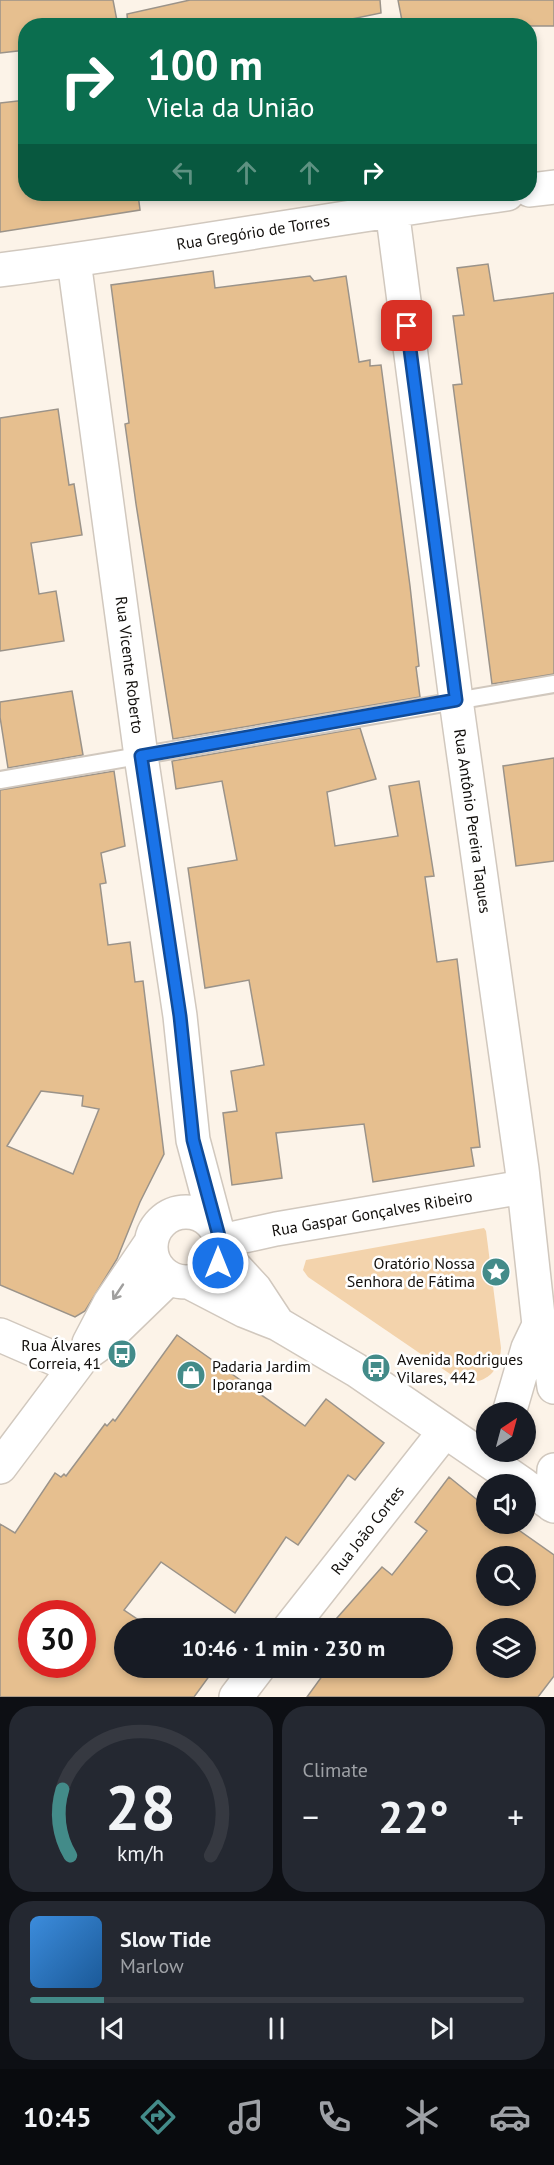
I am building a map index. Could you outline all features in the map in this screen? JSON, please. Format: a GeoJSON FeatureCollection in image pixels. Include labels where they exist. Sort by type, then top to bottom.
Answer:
{"type":"FeatureCollection","features":[{"type":"Feature","properties":{"kind":"street"},"geometry":{"type":"LineString","coordinates":[[537,189],[554,187]]}},
{"type":"Feature","properties":{"kind":"street","name":"Rua Gregório de Torres"},"geometry":{"type":"LineString","coordinates":[[0,270],[74,261],[453,201]]}},
{"type":"Feature","properties":{"kind":"street","name":"Rua Antônio Pereira Taques"},"geometry":{"type":"LineString","coordinates":[[392,209],[456,700],[524,1187],[539,1325],[550,1356],[554,1387]]}},
{"type":"Feature","properties":{"kind":"street","name":"Rua Vicente Roberto"},"geometry":{"type":"LineString","coordinates":[[74,261],[141,756],[180,1016],[193,1140],[219,1241]]}},
{"type":"Feature","properties":{"kind":"street","name":"Rua Vicente Roberto"},"geometry":{"type":"LineString","coordinates":[[79,1361],[110,1303],[150,1244],[158,1226],[173,1214],[193,1140]]}},
{"type":"Feature","properties":{"kind":"street","name":"Rua Gaspar Gonçalves Ribeiro"},"geometry":{"type":"LineString","coordinates":[[219,1241],[276,1229],[524,1187]]}},
{"type":"Feature","properties":{"kind":"street"},"geometry":{"type":"LineString","coordinates":[[173,1214],[194,1212],[211,1222],[219,1241],[255,1288],[278,1324]]}},
{"type":"Feature","properties":{"kind":"street"},"geometry":{"type":"LineString","coordinates":[[0,1467],[79,1361],[180,1280],[202,1279],[211,1272],[218,1263],[219,1241]]}},
{"type":"Feature","properties":{"kind":"street"},"geometry":{"type":"LineString","coordinates":[[150,1244],[154,1264],[160,1272],[278,1324],[356,1370],[445,1431],[476,1448]]}},
{"type":"Feature","properties":{"kind":"street"},"geometry":{"type":"LineString","coordinates":[[511,1402],[528,1348],[539,1325]]}},
{"type":"Feature","properties":{"kind":"street"},"geometry":{"type":"LineString","coordinates":[[0,1335],[79,1361]]}},
{"type":"Feature","properties":{"kind":"street","name":"Rua João Cortes"},"geometry":{"type":"LineString","coordinates":[[298,1618],[445,1431]]}},
{"type":"Feature","properties":{"kind":"street"},"geometry":{"type":"LineString","coordinates":[[496,1462],[511,1474]]}},
{"type":"Feature","properties":{"kind":"street"},"geometry":{"type":"LineString","coordinates":[[553,1506],[554,1470]]}},
{"type":"Feature","properties":{"kind":"street"},"geometry":{"type":"LineString","coordinates":[[536,1494],[553,1506]]}},
{"type":"Feature","properties":{"kind":"street"},"geometry":{"type":"LineString","coordinates":[[236,1697],[250,1678]]}},
{"type":"Feature","properties":{"kind":"lane"},"geometry":{"type":"LineString","coordinates":[[0,780],[554,684]]}},
{"type":"Feature","properties":{"kind":"shaded area"},"geometry":{"type":"Polygon","coordinates":[[[484,1228],[501,1348],[494,1371],[483,1380],[468,1382],[459,1380],[308,1277],[303,1270],[306,1260],[484,1228]]]}},
{"type":"Feature","properties":{"kind":"building"},"geometry":{"type":"Polygon","coordinates":[[[0,0],[113,0],[116,18],[18,18],[18,51],[0,53],[0,0]]]}},
{"type":"Feature","properties":{"kind":"building"},"geometry":{"type":"Polygon","coordinates":[[[190,0],[380,0],[381,13],[357,18],[127,18],[127,14],[190,0]]]}},
{"type":"Feature","properties":{"kind":"building"},"geometry":{"type":"Polygon","coordinates":[[[398,0],[554,0],[554,26],[537,26],[537,18],[401,18],[398,0]]]}},
{"type":"Feature","properties":{"kind":"building"},"geometry":{"type":"Polygon","coordinates":[[[18,101],[18,201],[139,201],[140,210],[0,232],[0,103],[18,101]]]}},
{"type":"Feature","properties":{"kind":"building"},"geometry":{"type":"Polygon","coordinates":[[[488,264],[494,301],[554,293],[554,674],[492,684],[453,385],[462,384],[453,316],[464,315],[457,268],[488,264]]]}},
{"type":"Feature","properties":{"kind":"building"},"geometry":{"type":"Polygon","coordinates":[[[213,271],[215,288],[310,276],[314,281],[346,276],[359,362],[370,360],[370,366],[381,365],[410,586],[420,697],[173,739],[125,424],[129,423],[111,285],[213,271]]]}},
{"type":"Feature","properties":{"kind":"building"},"geometry":{"type":"Polygon","coordinates":[[[58,409],[69,485],[74,484],[82,535],[31,543],[39,594],[56,591],[64,641],[0,651],[0,418],[58,409]]]}},
{"type":"Feature","properties":{"kind":"building"},"geometry":{"type":"Polygon","coordinates":[[[72,691],[83,755],[8,768],[0,717],[0,702],[72,691]]]}},
{"type":"Feature","properties":{"kind":"building"},"geometry":{"type":"Polygon","coordinates":[[[360,728],[376,779],[327,792],[335,846],[398,836],[389,786],[419,781],[434,876],[425,877],[437,962],[457,959],[480,1147],[471,1148],[474,1166],[373,1182],[364,1124],[276,1133],[282,1178],[232,1185],[223,1113],[237,1111],[231,1071],[264,1065],[249,980],[205,988],[188,868],[237,860],[222,781],[176,789],[172,761],[360,728]]]}},
{"type":"Feature","properties":{"kind":"building"},"geometry":{"type":"Polygon","coordinates":[[[554,758],[554,861],[516,866],[503,766],[554,758]]]}},
{"type":"Feature","properties":{"kind":"building"},"geometry":{"type":"Polygon","coordinates":[[[114,771],[125,846],[101,853],[106,883],[100,884],[108,945],[130,942],[135,982],[143,981],[164,1154],[140,1202],[117,1259],[85,1311],[75,1317],[0,1285],[0,790],[114,771]],[[41,1091],[7,1146],[73,1174],[99,1109],[82,1106],[83,1096],[41,1091]]]}},
{"type":"Feature","properties":{"kind":"building"},"geometry":{"type":"Polygon","coordinates":[[[177,1335],[305,1426],[326,1399],[384,1443],[355,1480],[348,1475],[298,1545],[286,1537],[235,1613],[161,1562],[124,1610],[136,1618],[114,1618],[114,1678],[208,1678],[194,1697],[0,1697],[0,1524],[15,1533],[55,1473],[61,1477],[64,1474],[66,1476],[105,1424],[107,1426],[113,1419],[115,1421],[177,1335]]]}},
{"type":"Feature","properties":{"kind":"building"},"geometry":{"type":"Polygon","coordinates":[[[449,1477],[476,1499],[476,1534],[524,1534],[554,1555],[554,1676],[538,1697],[307,1697],[321,1678],[453,1678],[453,1618],[337,1618],[382,1567],[392,1575],[427,1531],[415,1522],[449,1477]]]}},
{"type":"Feature","properties":{"kind":"place","name":"Oratório Nossa Senhora de Fátima"},"geometry":{"type":"Point","coordinates":[496,1272]}},
{"type":"Feature","properties":{"kind":"place","name":"Rua Álvares Correia, 41"},"geometry":{"type":"Point","coordinates":[122,1354]}},
{"type":"Feature","properties":{"kind":"place","name":"Avenida Rodrigues Vilares, 442"},"geometry":{"type":"Point","coordinates":[376,1368]}},
{"type":"Feature","properties":{"kind":"place","name":"Padaria Jardim Iporanga"},"geometry":{"type":"Point","coordinates":[191,1375]}},
{"type":"Feature","properties":{"kind":"route"},"geometry":{"type":"LineString","coordinates":[[218,1263],[221,1252],[220,1240],[193,1140],[180,1016],[141,756],[456,700],[407,326]]}}]}
